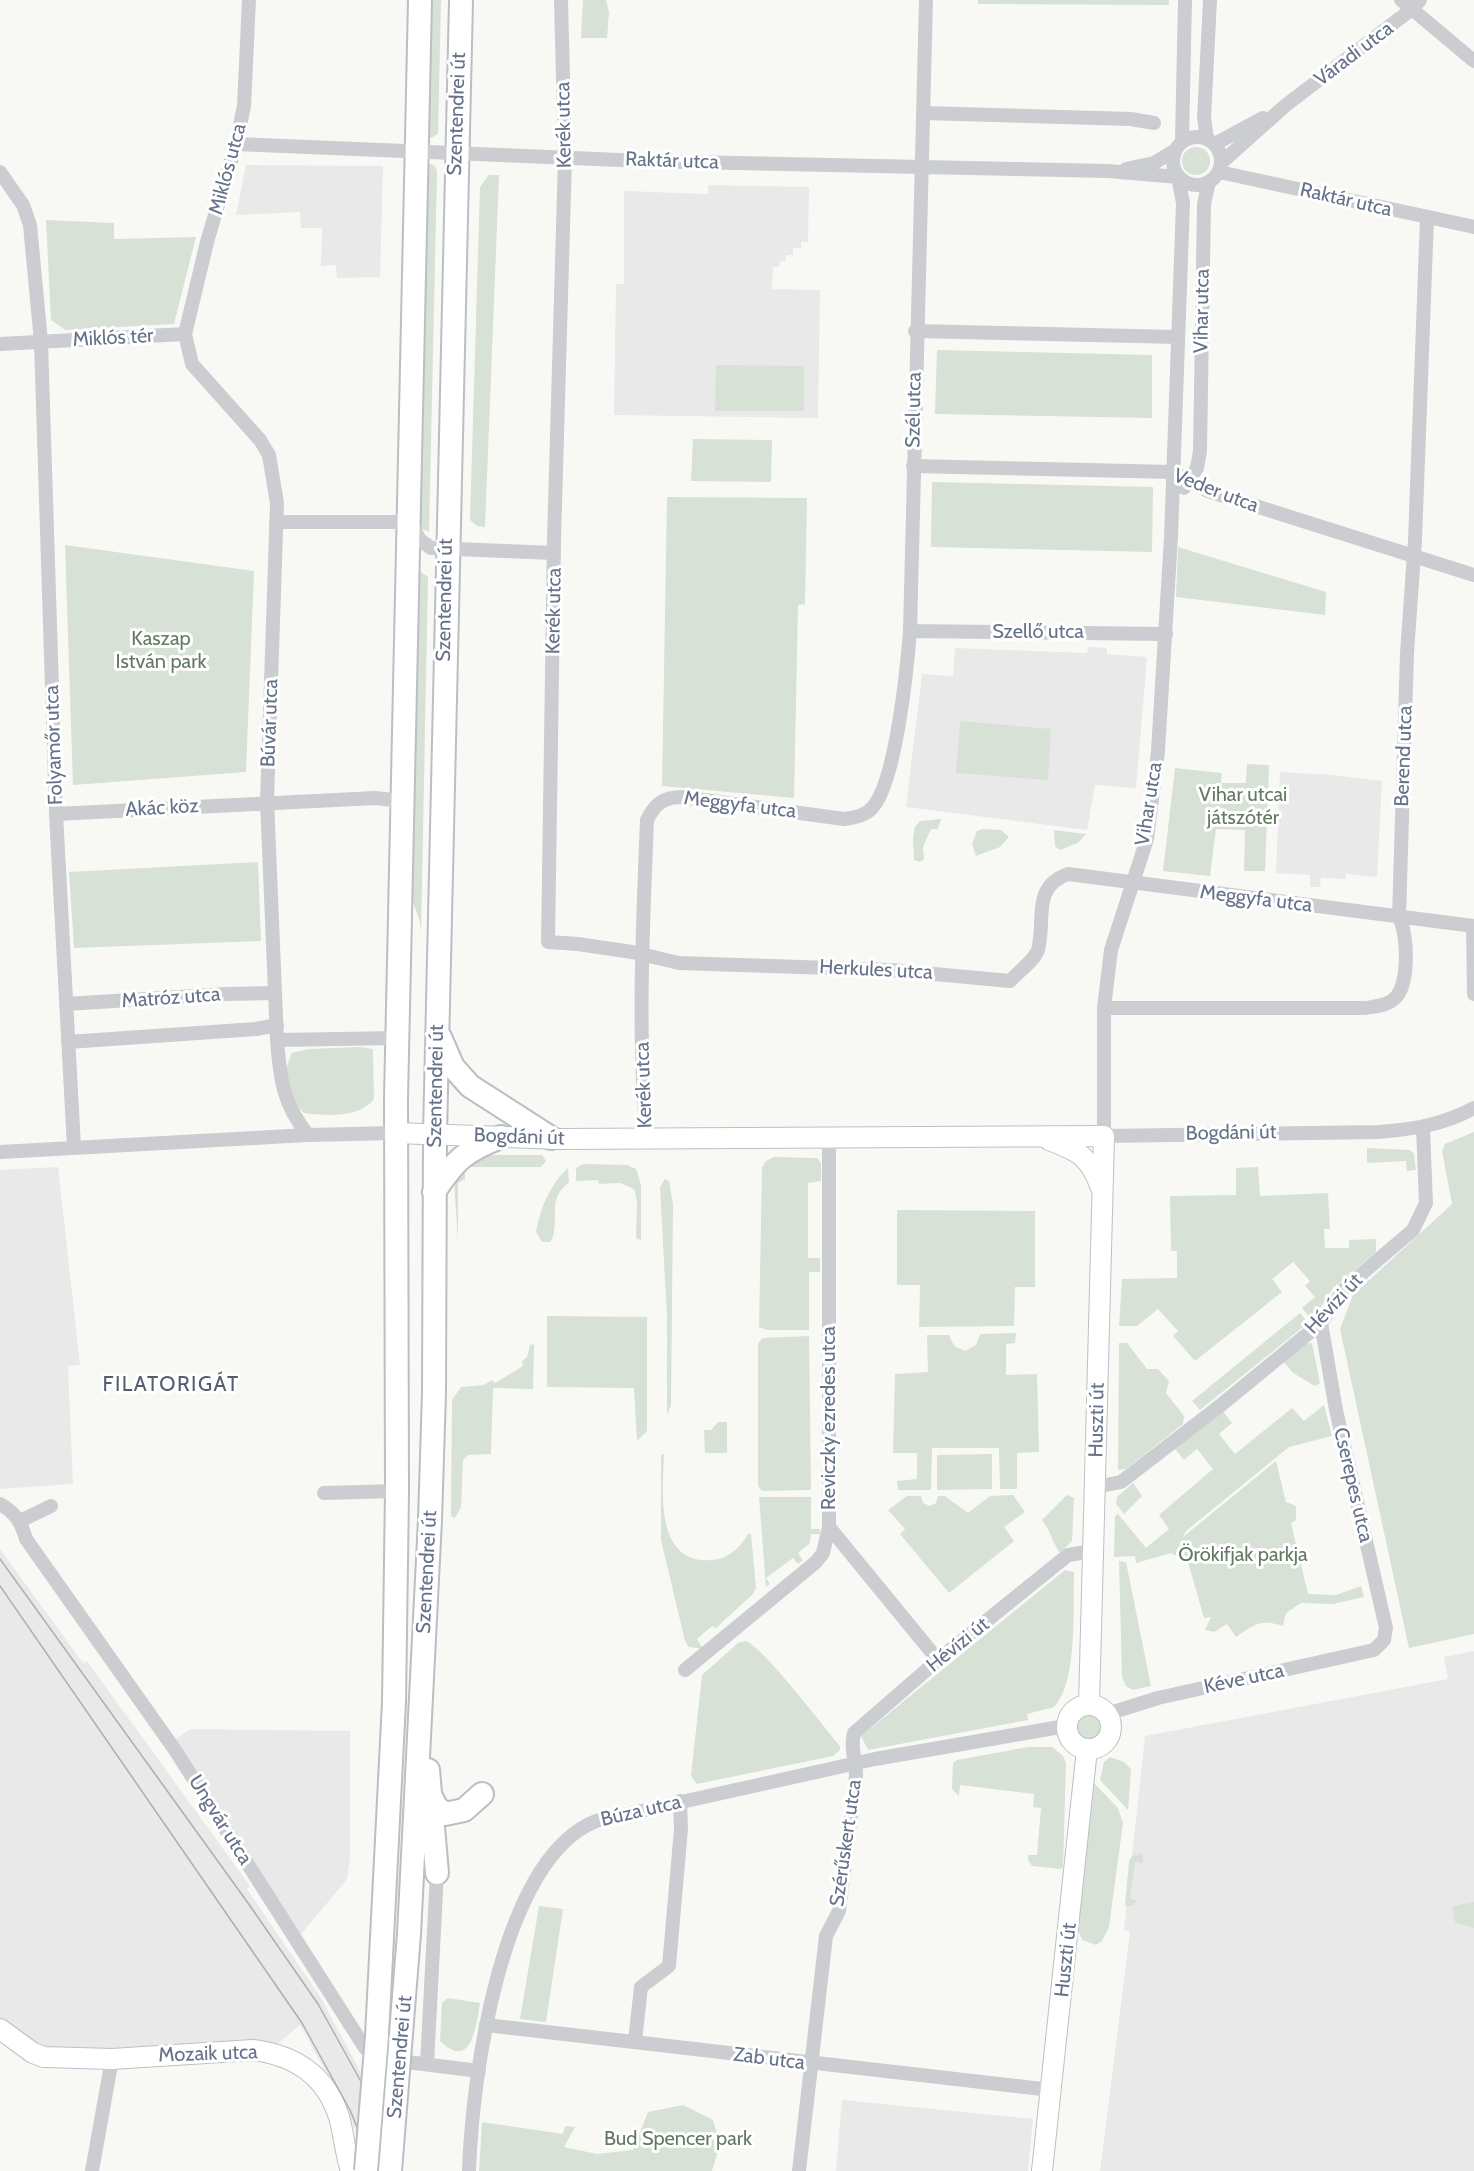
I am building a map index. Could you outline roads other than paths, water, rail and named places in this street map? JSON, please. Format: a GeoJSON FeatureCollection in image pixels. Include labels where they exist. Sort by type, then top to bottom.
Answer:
{"type":"FeatureCollection","features":[{"type":"Feature","properties":{"kind":"main road","name":"Szentendrei út"},"geometry":{"type":"LineString","coordinates":[[353,2169],[382,1933],[394,1701],[397,1491],[396,1133],[420,0]]}},
{"type":"Feature","properties":{"kind":"main road","name":"Szentendrei út"},"geometry":{"type":"LineString","coordinates":[[390,2171],[409,1934],[430,1520],[446,550],[461,0]]}},
{"type":"Feature","properties":{"kind":"main road"},"geometry":{"type":"LineString","coordinates":[[437,1031],[453,1067],[462,1078],[477,1092],[551,1138]]}},
{"type":"Feature","properties":{"kind":"main road"},"geometry":{"type":"LineString","coordinates":[[435,1192],[446,1175],[471,1148],[501,1137]]}},
{"type":"Feature","properties":{"kind":"main road"},"geometry":{"type":"LineString","coordinates":[[417,1744],[428,1763],[436,1874]]}},
{"type":"Feature","properties":{"kind":"main road"},"geometry":{"type":"LineString","coordinates":[[430,1794],[436,1807],[445,1814],[464,1810],[482,1794]]}},
{"type":"Feature","properties":{"kind":"street","name":"Miklós utca"},"geometry":{"type":"LineString","coordinates":[[185,334],[244,106],[249,0]]}},
{"type":"Feature","properties":{"kind":"street","name":"Kerék utca"},"geometry":{"type":"LineString","coordinates":[[561,0],[565,158],[554,553],[548,942],[578,944],[642,954],[643,1097],[646,1138]]}},
{"type":"Feature","properties":{"kind":"street","name":"Szél utca"},"geometry":{"type":"LineString","coordinates":[[868,812],[878,798],[887,777],[903,697],[910,631],[915,331],[923,166],[926,0]]}},
{"type":"Feature","properties":{"kind":"street"},"geometry":{"type":"LineString","coordinates":[[1185,0],[1178,146],[1172,165],[1178,177],[1187,184],[1198,185],[1216,172],[1211,141],[1204,118],[1210,0]]}},
{"type":"Feature","properties":{"kind":"street"},"geometry":{"type":"LineString","coordinates":[[1411,3],[1474,61]]}},
{"type":"Feature","properties":{"kind":"street","name":"Váradi utca"},"geometry":{"type":"LineString","coordinates":[[1216,172],[1286,105],[1411,3]]}},
{"type":"Feature","properties":{"kind":"street","name":"Váradi utca"},"geometry":{"type":"LineString","coordinates":[[1211,141],[1286,105]]}},
{"type":"Feature","properties":{"kind":"street"},"geometry":{"type":"LineString","coordinates":[[924,113],[1131,119],[1154,123]]}},
{"type":"Feature","properties":{"kind":"street"},"geometry":{"type":"LineString","coordinates":[[1178,146],[1194,136],[1211,141]]}},
{"type":"Feature","properties":{"kind":"street","name":"Raktár utca"},"geometry":{"type":"LineString","coordinates":[[236,144],[565,158],[1108,171],[1178,177]]}},
{"type":"Feature","properties":{"kind":"street","name":"Raktár utca"},"geometry":{"type":"LineString","coordinates":[[1108,171],[1141,167],[1178,146]]}},
{"type":"Feature","properties":{"kind":"street","name":"Folyamőr utca"},"geometry":{"type":"LineString","coordinates":[[0,172],[23,205],[30,225],[41,342],[56,814],[74,1147]]}},
{"type":"Feature","properties":{"kind":"street","name":"Raktár utca"},"geometry":{"type":"LineString","coordinates":[[1216,172],[1474,227]]}},
{"type":"Feature","properties":{"kind":"street","name":"Vihar utca"},"geometry":{"type":"LineString","coordinates":[[1173,505],[1197,468],[1200,451],[1204,204],[1216,172]]}},
{"type":"Feature","properties":{"kind":"street","name":"Vihar utca"},"geometry":{"type":"LineString","coordinates":[[1104,1136],[1104,1008],[1111,950],[1147,839],[1158,752],[1173,505],[1183,203],[1178,177]]}},
{"type":"Feature","properties":{"kind":"street","name":"Berend utca"},"geometry":{"type":"LineString","coordinates":[[1104,1008],[1366,1008],[1386,1005],[1396,998],[1402,987],[1405,971],[1404,927],[1399,917],[1407,653],[1414,557],[1427,218]]}},
{"type":"Feature","properties":{"kind":"street"},"geometry":{"type":"LineString","coordinates":[[915,331],[1178,337]]}},
{"type":"Feature","properties":{"kind":"street","name":"Miklós tér"},"geometry":{"type":"LineString","coordinates":[[0,345],[185,334]]}},
{"type":"Feature","properties":{"kind":"street","name":"Búvár utca"},"geometry":{"type":"LineString","coordinates":[[185,334],[192,364],[260,440],[269,455],[277,503],[267,801],[277,1040],[283,1089],[297,1120],[308,1135]]}},
{"type":"Feature","properties":{"kind":"street","name":"Veder utca"},"geometry":{"type":"LineString","coordinates":[[913,466],[1173,472],[1208,491],[1474,575]]}},
{"type":"Feature","properties":{"kind":"street"},"geometry":{"type":"LineString","coordinates":[[276,522],[397,522],[405,518],[409,510]]}},
{"type":"Feature","properties":{"kind":"street"},"geometry":{"type":"LineString","coordinates":[[409,510],[412,526],[420,540],[431,548],[554,553]]}},
{"type":"Feature","properties":{"kind":"street","name":"Szellő utca"},"geometry":{"type":"LineString","coordinates":[[910,631],[1166,634]]}},
{"type":"Feature","properties":{"kind":"street","name":"Meggyfa utca"},"geometry":{"type":"LineString","coordinates":[[642,954],[647,820],[654,806],[668,797],[844,819],[868,812]]}},
{"type":"Feature","properties":{"kind":"street","name":"Akác köz"},"geometry":{"type":"LineString","coordinates":[[56,814],[343,798],[393,800],[401,811],[403,820]]}},
{"type":"Feature","properties":{"kind":"street","name":"Meggyfa utca"},"geometry":{"type":"LineString","coordinates":[[1045,890],[1053,879],[1068,874],[1473,926]]}},
{"type":"Feature","properties":{"kind":"street","name":"Herkules utca"},"geometry":{"type":"LineString","coordinates":[[642,954],[680,963],[880,970],[1010,981],[1037,952],[1045,890]]}},
{"type":"Feature","properties":{"kind":"street"},"geometry":{"type":"LineString","coordinates":[[1473,926],[1474,994]]}},
{"type":"Feature","properties":{"kind":"street","name":"Matróz utca"},"geometry":{"type":"LineString","coordinates":[[66,1004],[275,993]]}},
{"type":"Feature","properties":{"kind":"street","name":"Matróz utca"},"geometry":{"type":"LineString","coordinates":[[68,1042],[256,1029],[277,1025]]}},
{"type":"Feature","properties":{"kind":"street"},"geometry":{"type":"LineString","coordinates":[[277,1040],[398,1038]]}},
{"type":"Feature","properties":{"kind":"street"},"geometry":{"type":"LineString","coordinates":[[1423,1128],[1453,1120],[1474,1108]]}},
{"type":"Feature","properties":{"kind":"street","name":"Bogdáni út"},"geometry":{"type":"LineString","coordinates":[[0,1152],[308,1135],[396,1133],[551,1138],[1104,1136],[1379,1131],[1423,1128]]}},
{"type":"Feature","properties":{"kind":"street","name":"Hévízi út"},"geometry":{"type":"LineString","coordinates":[[1096,1487],[1121,1482],[1321,1323],[1345,1288],[1419,1222],[1426,1203],[1423,1128]]}},
{"type":"Feature","properties":{"kind":"street","name":"Bogdáni út"},"geometry":{"type":"LineString","coordinates":[[1038,1136],[1085,1157],[1094,1169],[1104,1196]]}},
{"type":"Feature","properties":{"kind":"street","name":"Huszti út"},"geometry":{"type":"LineString","coordinates":[[1089,1705],[1104,1136]]}},
{"type":"Feature","properties":{"kind":"street","name":"Reviczky ezredes utca"},"geometry":{"type":"LineString","coordinates":[[829,1137],[829,1527],[938,1660]]}},
{"type":"Feature","properties":{"kind":"street","name":"Cserepes utca"},"geometry":{"type":"LineString","coordinates":[[1321,1323],[1336,1410],[1386,1628],[1381,1646]]}},
{"type":"Feature","properties":{"kind":"street"},"geometry":{"type":"LineString","coordinates":[[324,1492],[397,1491]]}},
{"type":"Feature","properties":{"kind":"street","name":"Ungvár utca"},"geometry":{"type":"LineString","coordinates":[[0,1504],[12,1510],[20,1521],[26,1539],[176,1750],[365,2048],[391,2060],[479,2071]]}},
{"type":"Feature","properties":{"kind":"street"},"geometry":{"type":"LineString","coordinates":[[20,1521],[51,1506]]}},
{"type":"Feature","properties":{"kind":"street"},"geometry":{"type":"LineString","coordinates":[[685,1670],[816,1562],[823,1552],[829,1527]]}},
{"type":"Feature","properties":{"kind":"street","name":"Hévízi út"},"geometry":{"type":"LineString","coordinates":[[856,1764],[850,1746],[854,1733],[938,1660],[1068,1555],[1094,1551]]}},
{"type":"Feature","properties":{"kind":"street","name":"Kéve utca"},"geometry":{"type":"LineString","coordinates":[[1107,1714],[1158,1698],[1367,1652],[1381,1646]]}},
{"type":"Feature","properties":{"kind":"street"},"geometry":{"type":"LineString","coordinates":[[1089,1705],[1099,1707],[1107,1714],[1111,1725],[1110,1736],[1104,1743],[1088,1749],[1072,1742],[1066,1726],[1073,1711],[1089,1705]]}},
{"type":"Feature","properties":{"kind":"street","name":"Búza utca"},"geometry":{"type":"LineString","coordinates":[[470,2171],[479,2071],[486,2025],[504,1950],[513,1926],[547,1863],[567,1837],[578,1828],[596,1821],[680,1801],[856,1764],[1066,1726]]}},
{"type":"Feature","properties":{"kind":"street","name":"Huszti út"},"geometry":{"type":"LineString","coordinates":[[1042,2171],[1088,1749]]}},
{"type":"Feature","properties":{"kind":"street","name":"Szérűskert utca"},"geometry":{"type":"LineString","coordinates":[[800,2171],[826,1936],[839,1911],[856,1764]]}},
{"type":"Feature","properties":{"kind":"street"},"geometry":{"type":"LineString","coordinates":[[636,2041],[640,1987],[669,1966],[681,1821],[680,1801]]}},
{"type":"Feature","properties":{"kind":"street","name":"Szentendrei út"},"geometry":{"type":"LineString","coordinates":[[427,2064],[436,1874]]}},
{"type":"Feature","properties":{"kind":"street","name":"Zab utca"},"geometry":{"type":"LineString","coordinates":[[486,2025],[1051,2090]]}},
{"type":"Feature","properties":{"kind":"street","name":"Mozaik utca"},"geometry":{"type":"LineString","coordinates":[[2,2035],[44,2057],[110,2065],[253,2050],[268,2052],[300,2064],[326,2087],[339,2117],[353,2169]]}},
{"type":"Feature","properties":{"kind":"street"},"geometry":{"type":"LineString","coordinates":[[92,2171],[110,2065]]}},
{"type":"Feature","properties":{"kind":"tram line"},"geometry":{"type":"LineString","coordinates":[[0,1559],[318,2004],[364,2087],[397,2171]]}},
{"type":"Feature","properties":{"kind":"tram line"},"geometry":{"type":"LineString","coordinates":[[0,1586],[302,2023],[350,2110],[375,2171]]}},
{"type":"Feature","properties":{"kind":"district","name":"FILATORIGÁT"},"geometry":{"type":"Point","coordinates":[171,1385]}},
{"type":"Feature","properties":{"kind":"park label","name":"Kaszap István park"},"geometry":{"type":"Point","coordinates":[161,650]}},
{"type":"Feature","properties":{"kind":"park label","name":"Vihar utcai játszótér"},"geometry":{"type":"Point","coordinates":[1243,806]}},
{"type":"Feature","properties":{"kind":"park label","name":"Örökifjak parkja"},"geometry":{"type":"Point","coordinates":[1243,1555]}},
{"type":"Feature","properties":{"kind":"park label","name":"Bud Spencer park"},"geometry":{"type":"Point","coordinates":[678,2139]}}]}
